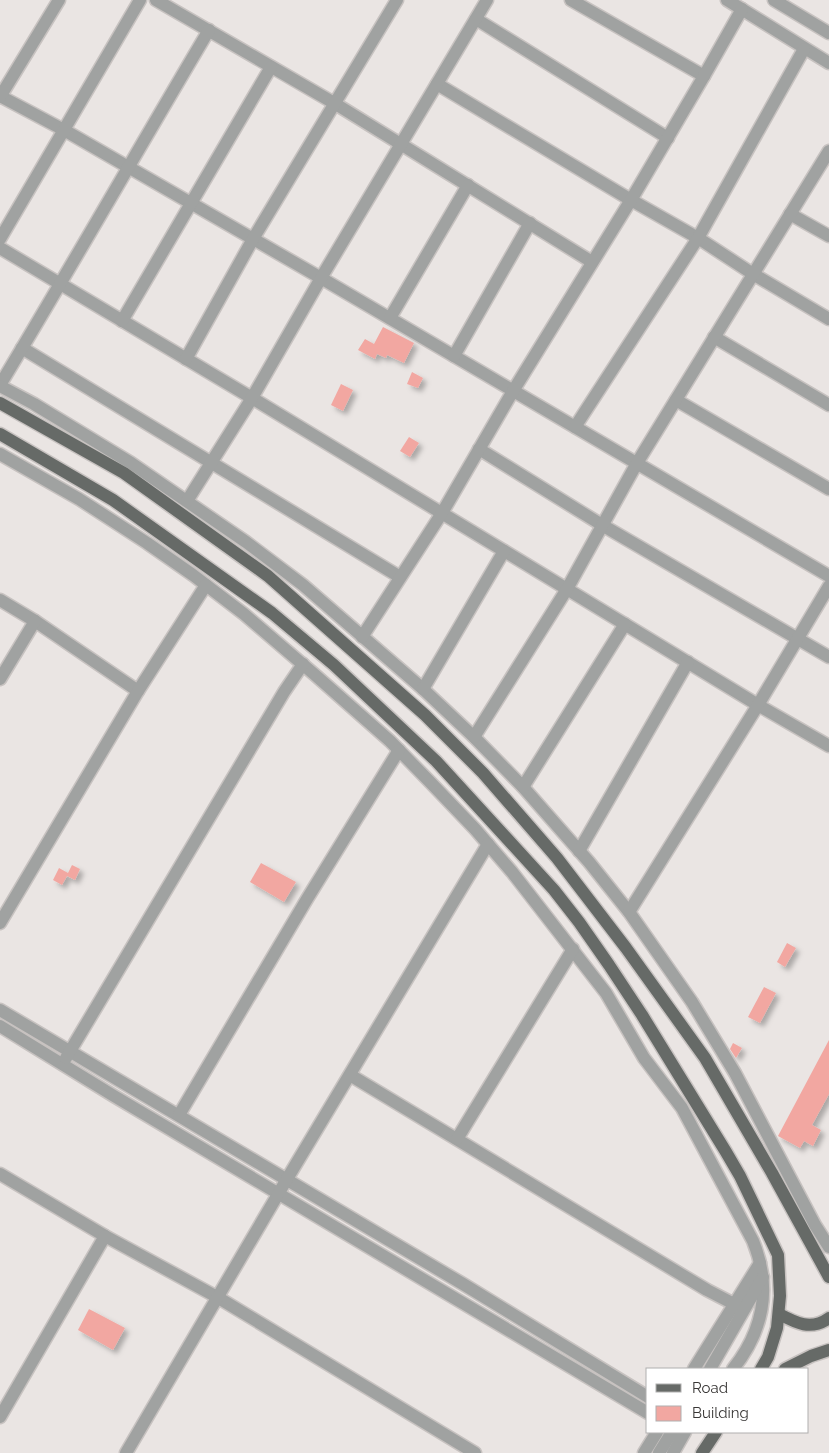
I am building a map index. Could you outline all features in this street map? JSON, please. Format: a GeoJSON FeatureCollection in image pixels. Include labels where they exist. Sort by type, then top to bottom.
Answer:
{"type":"FeatureCollection","features":[{"type":"Feature","properties":{"kind":"main road"},"geometry":{"type":"LineString","coordinates":[[0,403],[124,474],[268,576],[425,715],[484,773],[557,858],[626,948],[705,1058],[829,1276]]}},
{"type":"Feature","properties":{"kind":"main road"},"geometry":{"type":"LineString","coordinates":[[0,434],[112,500],[272,613],[334,665],[436,761],[541,876],[578,922],[615,974],[672,1063],[740,1176],[778,1255],[780,1296],[777,1328],[768,1357],[762,1368]]}},
{"type":"Feature","properties":{"kind":"main road"},"geometry":{"type":"LineString","coordinates":[[779,1314],[799,1324],[822,1323],[829,1318]]}},
{"type":"Feature","properties":{"kind":"main road"},"geometry":{"type":"LineString","coordinates":[[787,1368],[811,1356],[829,1350]]}},
{"type":"Feature","properties":{"kind":"main road"},"geometry":{"type":"LineString","coordinates":[[702,1453],[715,1433]]}},
{"type":"Feature","properties":{"kind":"street"},"geometry":{"type":"LineString","coordinates":[[59,0],[0,97],[64,130],[321,278],[829,576]]}},
{"type":"Feature","properties":{"kind":"street"},"geometry":{"type":"LineString","coordinates":[[0,239],[140,0]]}},
{"type":"Feature","properties":{"kind":"street"},"geometry":{"type":"LineString","coordinates":[[156,0],[334,103],[592,262]]}},
{"type":"Feature","properties":{"kind":"street"},"geometry":{"type":"LineString","coordinates":[[186,359],[253,239],[397,0]]}},
{"type":"Feature","properties":{"kind":"street"},"geometry":{"type":"LineString","coordinates":[[187,502],[252,398],[321,278],[487,0]]}},
{"type":"Feature","properties":{"kind":"street"},"geometry":{"type":"LineString","coordinates":[[571,0],[704,76]]}},
{"type":"Feature","properties":{"kind":"street"},"geometry":{"type":"LineString","coordinates":[[728,0],[829,63]]}},
{"type":"Feature","properties":{"kind":"street"},"geometry":{"type":"LineString","coordinates":[[774,0],[829,33]]}},
{"type":"Feature","properties":{"kind":"street"},"geometry":{"type":"LineString","coordinates":[[362,637],[442,513],[513,390],[668,138],[742,9]]}},
{"type":"Feature","properties":{"kind":"street"},"geometry":{"type":"LineString","coordinates":[[476,18],[668,138]]}},
{"type":"Feature","properties":{"kind":"street"},"geometry":{"type":"LineString","coordinates":[[209,30],[0,386],[98,442],[246,542],[302,585],[423,689],[524,787],[629,912],[692,1002],[735,1073],[815,1225],[829,1247]]}},
{"type":"Feature","properties":{"kind":"street"},"geometry":{"type":"LineString","coordinates":[[575,427],[698,238],[804,49]]}},
{"type":"Feature","properties":{"kind":"street"},"geometry":{"type":"LineString","coordinates":[[122,321],[271,67]]}},
{"type":"Feature","properties":{"kind":"street"},"geometry":{"type":"LineString","coordinates":[[436,84],[698,238],[753,274],[829,319]]}},
{"type":"Feature","properties":{"kind":"street"},"geometry":{"type":"LineString","coordinates":[[474,737],[567,588],[637,463],[829,151]]}},
{"type":"Feature","properties":{"kind":"street"},"geometry":{"type":"LineString","coordinates":[[390,318],[468,185]]}},
{"type":"Feature","properties":{"kind":"street"},"geometry":{"type":"LineString","coordinates":[[790,214],[829,236]]}},
{"type":"Feature","properties":{"kind":"street"},"geometry":{"type":"LineString","coordinates":[[454,356],[530,223]]}},
{"type":"Feature","properties":{"kind":"street"},"geometry":{"type":"LineString","coordinates":[[0,248],[829,746]]}},
{"type":"Feature","properties":{"kind":"street"},"geometry":{"type":"LineString","coordinates":[[714,337],[829,405]]}},
{"type":"Feature","properties":{"kind":"street"},"geometry":{"type":"LineString","coordinates":[[22,348],[400,577]]}},
{"type":"Feature","properties":{"kind":"street"},"geometry":{"type":"LineString","coordinates":[[676,400],[829,489]]}},
{"type":"Feature","properties":{"kind":"street"},"geometry":{"type":"LineString","coordinates":[[479,449],[602,525],[829,657]]}},
{"type":"Feature","properties":{"kind":"street"},"geometry":{"type":"LineString","coordinates":[[0,454],[79,499],[146,543],[244,614],[399,750],[512,872],[606,993],[644,1058],[682,1108],[753,1241],[759,1256],[763,1277],[763,1302],[759,1321],[751,1342],[734,1368]]}},
{"type":"Feature","properties":{"kind":"street"},"geometry":{"type":"LineString","coordinates":[[423,689],[504,551]]}},
{"type":"Feature","properties":{"kind":"street"},"geometry":{"type":"LineString","coordinates":[[0,923],[138,691],[206,585]]}},
{"type":"Feature","properties":{"kind":"street"},"geometry":{"type":"LineString","coordinates":[[629,912],[758,705],[829,586]]}},
{"type":"Feature","properties":{"kind":"street"},"geometry":{"type":"LineString","coordinates":[[0,600],[35,621],[138,691]]}},
{"type":"Feature","properties":{"kind":"street"},"geometry":{"type":"LineString","coordinates":[[0,679],[35,621]]}},
{"type":"Feature","properties":{"kind":"street"},"geometry":{"type":"LineString","coordinates":[[524,787],[625,624]]}},
{"type":"Feature","properties":{"kind":"street"},"geometry":{"type":"LineString","coordinates":[[579,851],[688,662]]}},
{"type":"Feature","properties":{"kind":"street"},"geometry":{"type":"LineString","coordinates":[[62,1064],[284,692],[303,664]]}},
{"type":"Feature","properties":{"kind":"street"},"geometry":{"type":"LineString","coordinates":[[179,1115],[322,874],[399,750]]}},
{"type":"Feature","properties":{"kind":"street"},"geometry":{"type":"LineString","coordinates":[[126,1453],[286,1179],[488,844]]}},
{"type":"Feature","properties":{"kind":"street"},"geometry":{"type":"LineString","coordinates":[[457,1139],[573,950]]}},
{"type":"Feature","properties":{"kind":"street"},"geometry":{"type":"LineString","coordinates":[[0,1010],[463,1284],[646,1396]]}},
{"type":"Feature","properties":{"kind":"street"},"geometry":{"type":"LineString","coordinates":[[0,1026],[646,1412]]}},
{"type":"Feature","properties":{"kind":"street"},"geometry":{"type":"LineString","coordinates":[[350,1074],[707,1290],[734,1304]]}},
{"type":"Feature","properties":{"kind":"street"},"geometry":{"type":"LineString","coordinates":[[0,1174],[105,1236],[217,1298],[475,1453]]}},
{"type":"Feature","properties":{"kind":"street"},"geometry":{"type":"LineString","coordinates":[[0,1417],[105,1236]]}},
{"type":"Feature","properties":{"kind":"street"},"geometry":{"type":"LineString","coordinates":[[695,1368],[760,1262]]}},
{"type":"Feature","properties":{"kind":"street"},"geometry":{"type":"LineString","coordinates":[[711,1368],[763,1277]]}},
{"type":"Feature","properties":{"kind":"street"},"geometry":{"type":"LineString","coordinates":[[644,1453],[656,1433]]}},
{"type":"Feature","properties":{"kind":"street"},"geometry":{"type":"LineString","coordinates":[[659,1453],[671,1433]]}},
{"type":"Feature","properties":{"kind":"street"},"geometry":{"type":"LineString","coordinates":[[673,1453],[684,1433]]}},
{"type":"Feature","properties":{"kind":"building"},"geometry":{"type":"Polygon","coordinates":[[[383,327],[414,343],[404,363],[387,355],[386,358],[377,354],[375,359],[358,350],[365,339],[374,344],[383,327]]]}},
{"type":"Feature","properties":{"kind":"building"},"geometry":{"type":"Polygon","coordinates":[[[412,372],[423,378],[418,388],[407,384],[412,372]]]}},
{"type":"Feature","properties":{"kind":"building"},"geometry":{"type":"Polygon","coordinates":[[[341,384],[353,390],[343,411],[331,405],[341,384]]]}},
{"type":"Feature","properties":{"kind":"building"},"geometry":{"type":"Polygon","coordinates":[[[409,437],[419,443],[410,457],[400,451],[409,437]]]}},
{"type":"Feature","properties":{"kind":"building"},"geometry":{"type":"Polygon","coordinates":[[[261,863],[296,882],[284,902],[250,882],[261,863]]]}},
{"type":"Feature","properties":{"kind":"building"},"geometry":{"type":"Polygon","coordinates":[[[72,865],[80,869],[75,880],[67,876],[62,885],[53,880],[59,868],[68,873],[72,865]]]}},
{"type":"Feature","properties":{"kind":"building"},"geometry":{"type":"Polygon","coordinates":[[[787,943],[796,948],[785,967],[777,962],[787,943]]]}},
{"type":"Feature","properties":{"kind":"building"},"geometry":{"type":"Polygon","coordinates":[[[764,987],[776,993],[760,1023],[748,1017],[764,987]]]}},
{"type":"Feature","properties":{"kind":"building"},"geometry":{"type":"Polygon","coordinates":[[[829,1040],[829,1094],[812,1125],[821,1130],[813,1146],[804,1141],[800,1148],[778,1136],[829,1040]]]}},
{"type":"Feature","properties":{"kind":"building"},"geometry":{"type":"Polygon","coordinates":[[[733,1043],[742,1048],[736,1058],[730,1049],[733,1043]]]}},
{"type":"Feature","properties":{"kind":"building"},"geometry":{"type":"Polygon","coordinates":[[[89,1309],[125,1328],[113,1350],[78,1330],[89,1309]]]}}]}
